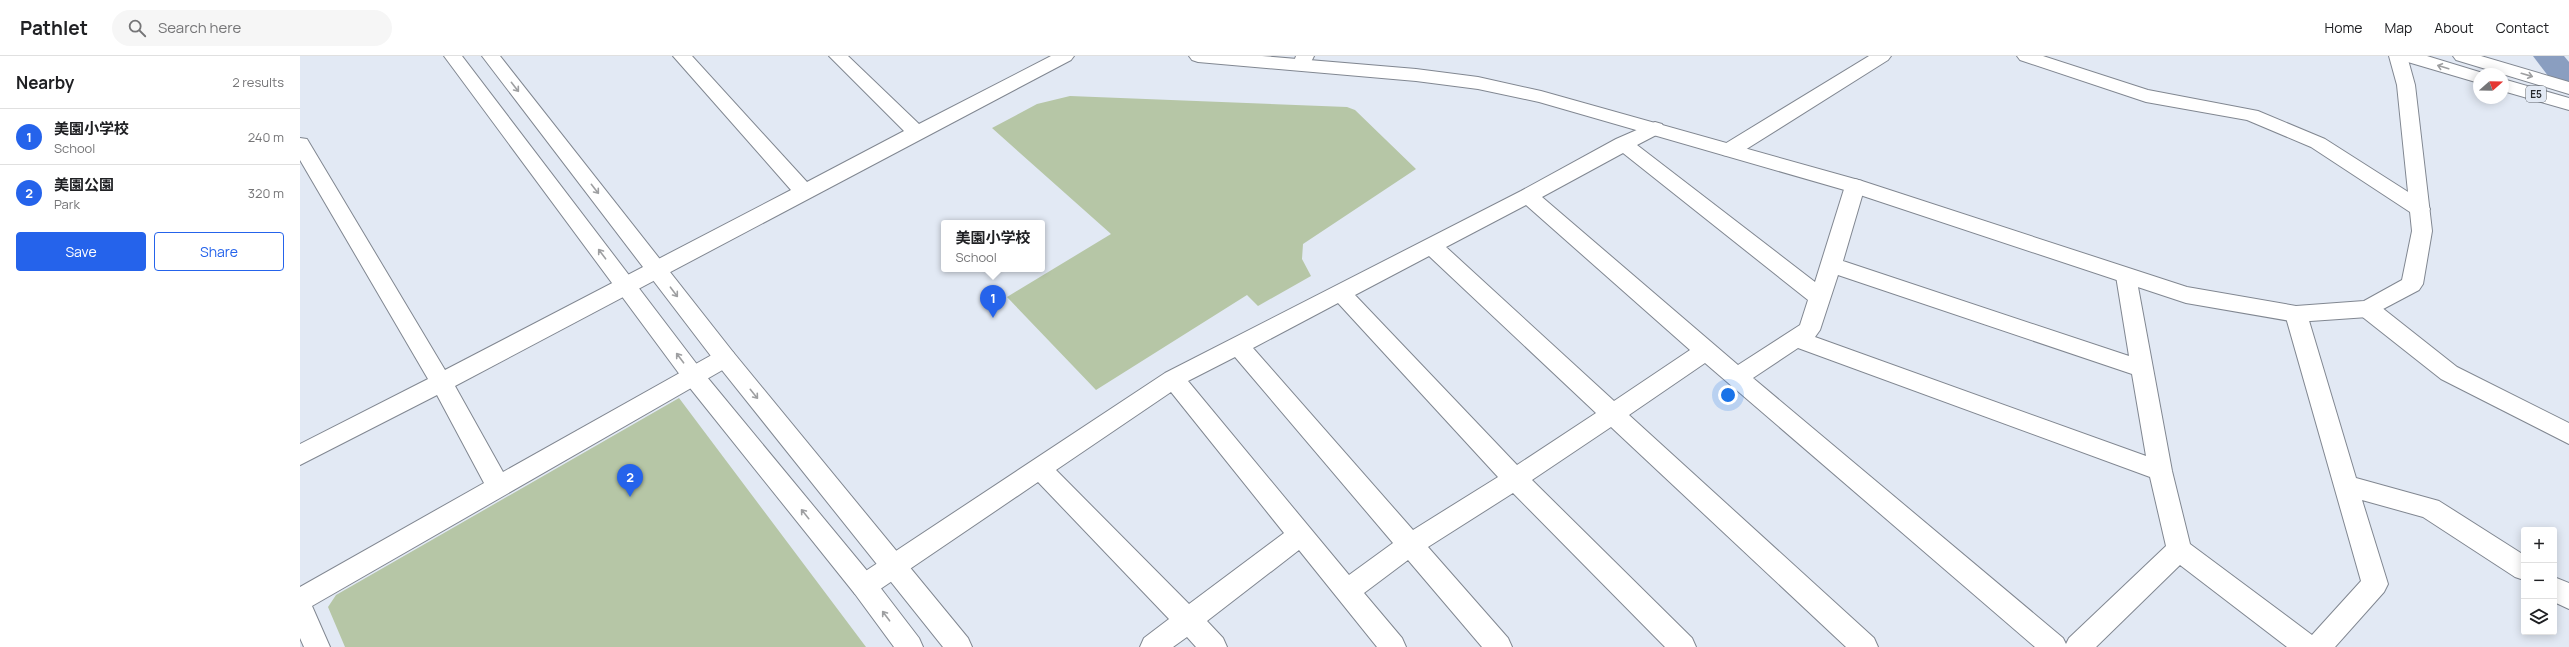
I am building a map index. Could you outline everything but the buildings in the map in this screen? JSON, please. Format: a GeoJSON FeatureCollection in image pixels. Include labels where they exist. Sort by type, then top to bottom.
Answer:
{"type":"FeatureCollection","features":[{"type":"Feature","properties":{"kind":"main road"},"geometry":{"type":"LineString","coordinates":[[453,56],[694,377],[864,586],[910,647]]}},
{"type":"Feature","properties":{"kind":"main road"},"geometry":{"type":"LineString","coordinates":[[490,56],[725,358],[959,647]]}},
{"type":"Feature","properties":{"kind":"main road"},"geometry":{"type":"LineString","coordinates":[[682,56],[804,191]]}},
{"type":"Feature","properties":{"kind":"main road"},"geometry":{"type":"LineString","coordinates":[[838,56],[916,132]]}},
{"type":"Feature","properties":{"kind":"main road"},"geometry":{"type":"LineString","coordinates":[[300,455],[442,384],[916,132],[1065,56]]}},
{"type":"Feature","properties":{"kind":"main road"},"geometry":{"type":"LineString","coordinates":[[1198,56],[1304,60],[1478,83],[1542,97],[1855,186],[2186,295],[2296,314],[2368,309],[2412,284],[2422,231],[2406,85],[2398,56]]}},
{"type":"Feature","properties":{"kind":"main road"},"geometry":{"type":"LineString","coordinates":[[1730,150],[1882,56]]}},
{"type":"Feature","properties":{"kind":"main road"},"geometry":{"type":"LineString","coordinates":[[2026,56],[2146,96],[2251,115],[2318,143],[2420,209]]}},
{"type":"Feature","properties":{"kind":"main road"},"geometry":{"type":"LineString","coordinates":[[2407,56],[2473,76]]}},
{"type":"Feature","properties":{"kind":"main road","name":"E5"},"geometry":{"type":"LineString","coordinates":[[2462,56],[2569,88]]}},
{"type":"Feature","properties":{"kind":"main road","name":"E5"},"geometry":{"type":"LineString","coordinates":[[2509,87],[2569,104]]}},
{"type":"Feature","properties":{"kind":"main road"},"geometry":{"type":"LineString","coordinates":[[864,586],[1173,379],[1528,196],[1655,128]]}},
{"type":"Feature","properties":{"kind":"main road"},"geometry":{"type":"LineString","coordinates":[[300,144],[442,384],[499,487]]}},
{"type":"Feature","properties":{"kind":"main road"},"geometry":{"type":"LineString","coordinates":[[1623,144],[1820,298]]}},
{"type":"Feature","properties":{"kind":"main road"},"geometry":{"type":"LineString","coordinates":[[1737,377],[1797,339],[1808,330],[1831,265],[1855,186]]}},
{"type":"Feature","properties":{"kind":"main road"},"geometry":{"type":"LineString","coordinates":[[1528,196],[1706,352],[2054,647]]}},
{"type":"Feature","properties":{"kind":"main road"},"geometry":{"type":"LineString","coordinates":[[1431,246],[1865,647]]}},
{"type":"Feature","properties":{"kind":"main road"},"geometry":{"type":"LineString","coordinates":[[1831,265],[2143,369]]}},
{"type":"Feature","properties":{"kind":"main road"},"geometry":{"type":"LineString","coordinates":[[2126,276],[2160,472],[2179,550],[2308,647]]}},
{"type":"Feature","properties":{"kind":"main road"},"geometry":{"type":"LineString","coordinates":[[1340,292],[1515,480],[1683,647]]}},
{"type":"Feature","properties":{"kind":"main road"},"geometry":{"type":"LineString","coordinates":[[2368,309],[2449,373],[2569,434]]}},
{"type":"Feature","properties":{"kind":"main road"},"geometry":{"type":"LineString","coordinates":[[2296,314],[2375,584],[2318,647]]}},
{"type":"Feature","properties":{"kind":"main road"},"geometry":{"type":"LineString","coordinates":[[1797,339],[2160,472]]}},
{"type":"Feature","properties":{"kind":"main road"},"geometry":{"type":"LineString","coordinates":[[1238,345],[1411,544],[1498,647]]}},
{"type":"Feature","properties":{"kind":"main road"},"geometry":{"type":"LineString","coordinates":[[1348,590],[1411,544],[1515,480],[1706,352]]}},
{"type":"Feature","properties":{"kind":"main road"},"geometry":{"type":"LineString","coordinates":[[300,600],[725,358]]}},
{"type":"Feature","properties":{"kind":"main road"},"geometry":{"type":"LineString","coordinates":[[1173,379],[1300,535],[1348,590],[1393,647]]}},
{"type":"Feature","properties":{"kind":"main road"},"geometry":{"type":"LineString","coordinates":[[1039,468],[1214,647]]}},
{"type":"Feature","properties":{"kind":"main road"},"geometry":{"type":"LineString","coordinates":[[2346,485],[2430,508],[2521,567]]}},
{"type":"Feature","properties":{"kind":"main road"},"geometry":{"type":"LineString","coordinates":[[1153,647],[1300,535]]}},
{"type":"Feature","properties":{"kind":"main road"},"geometry":{"type":"LineString","coordinates":[[2078,647],[2179,550]]}},
{"type":"Feature","properties":{"kind":"main road"},"geometry":{"type":"LineString","coordinates":[[2557,590],[2569,598]]}},
{"type":"Feature","properties":{"kind":"main road"},"geometry":{"type":"LineString","coordinates":[[300,608],[317,647]]}},
{"type":"Feature","properties":{"kind":"green space"},"geometry":{"type":"Polygon","coordinates":[[[1070,96],[1347,107],[1355,110],[1416,169],[1303,244],[1302,259],[1311,276],[1258,306],[1247,295],[1096,390],[1007,297],[1111,234],[992,128],[1037,104],[1070,96]]]}},
{"type":"Feature","properties":{"kind":"green space"},"geometry":{"type":"Polygon","coordinates":[[[679,398],[866,647],[345,647],[328,607],[336,595],[679,398]]]}},
{"type":"Feature","properties":{"kind":"waterway"},"geometry":{"type":"LineString","coordinates":[[2548,56],[2569,82]]}},
{"type":"Feature","properties":{"kind":"place","name":"美園小学校"},"geometry":{"type":"Point","coordinates":[993,318]}},
{"type":"Feature","properties":{"kind":"place","name":"美園公園"},"geometry":{"type":"Point","coordinates":[630,497]}}]}
